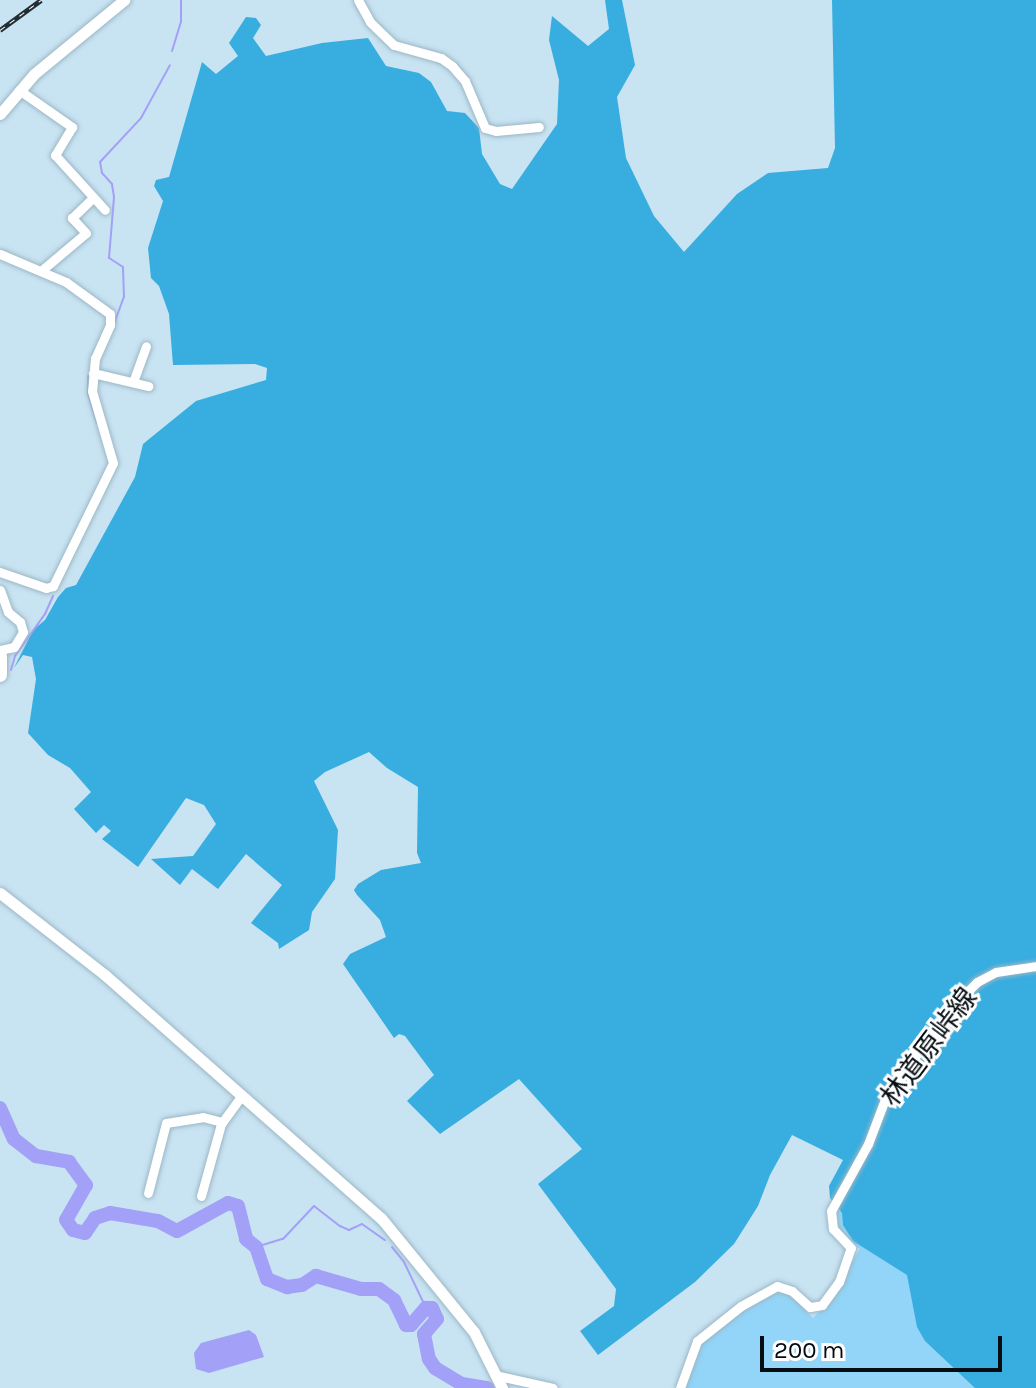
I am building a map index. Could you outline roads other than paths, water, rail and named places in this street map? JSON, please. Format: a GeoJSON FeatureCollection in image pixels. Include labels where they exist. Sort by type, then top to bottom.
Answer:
{"type":"FeatureCollection","features":[{"type":"Feature","properties":{"kind":"main road"},"geometry":{"type":"LineString","coordinates":[[0,653],[0,675]]}},
{"type":"Feature","properties":{"kind":"street"},"geometry":{"type":"LineString","coordinates":[[0,114],[54,55],[124,0]]}},
{"type":"Feature","properties":{"kind":"street"},"geometry":{"type":"LineString","coordinates":[[358,0],[370,22],[394,45],[441,58],[452,66],[465,81],[485,128],[496,131],[539,127]]}},
{"type":"Feature","properties":{"kind":"street"},"geometry":{"type":"LineString","coordinates":[[19,90],[72,127],[55,155],[105,210]]}},
{"type":"Feature","properties":{"kind":"street"},"geometry":{"type":"LineString","coordinates":[[42,270],[86,233],[72,218],[93,198]]}},
{"type":"Feature","properties":{"kind":"street"},"geometry":{"type":"LineString","coordinates":[[0,254],[42,270],[110,314],[110,325],[99,348],[93,373],[94,404],[113,455],[110,473],[53,586],[46,588],[0,572]]}},
{"type":"Feature","properties":{"kind":"street"},"geometry":{"type":"LineString","coordinates":[[133,382],[146,346]]}},
{"type":"Feature","properties":{"kind":"street"},"geometry":{"type":"LineString","coordinates":[[93,373],[148,386]]}},
{"type":"Feature","properties":{"kind":"street"},"geometry":{"type":"LineString","coordinates":[[0,590],[7,609],[20,622],[23,632],[14,647],[0,653]]}},
{"type":"Feature","properties":{"kind":"street"},"geometry":{"type":"LineString","coordinates":[[0,893],[105,975],[397,1234],[474,1332],[501,1382],[553,1388]]}},
{"type":"Feature","properties":{"kind":"street","name":"林道原峠線"},"geometry":{"type":"LineString","coordinates":[[680,1388],[697,1341],[733,1310],[777,1286],[792,1291],[810,1307],[822,1305],[839,1282],[851,1248],[833,1229],[831,1211],[868,1144],[887,1094],[970,987],[996,972],[1036,966]]}},
{"type":"Feature","properties":{"kind":"street"},"geometry":{"type":"LineString","coordinates":[[201,1196],[222,1122],[242,1095]]}},
{"type":"Feature","properties":{"kind":"street"},"geometry":{"type":"LineString","coordinates":[[148,1193],[166,1123],[203,1117],[222,1122]]}},
{"type":"Feature","properties":{"kind":"waterway"},"geometry":{"type":"LineString","coordinates":[[172,51],[181,21],[181,0]]}},
{"type":"Feature","properties":{"kind":"waterway"},"geometry":{"type":"LineString","coordinates":[[114,324],[124,297],[123,267],[109,258],[114,197],[112,184],[102,173],[100,162],[141,118],[170,65]]}},
{"type":"Feature","properties":{"kind":"waterway"},"geometry":{"type":"LineString","coordinates":[[88,376],[88,394],[97,423]]}},
{"type":"Feature","properties":{"kind":"waterway"},"geometry":{"type":"LineString","coordinates":[[11,670],[15,656],[45,614],[53,596]]}},
{"type":"Feature","properties":{"kind":"waterway"},"geometry":{"type":"LineString","coordinates":[[0,1108],[14,1139],[36,1156],[69,1162],[86,1185],[66,1220],[73,1230],[85,1233],[95,1218],[110,1213],[158,1221],[177,1231],[228,1203],[238,1206],[246,1239],[256,1247],[267,1279],[287,1287],[302,1285],[316,1276],[361,1289],[379,1289],[394,1300],[406,1325],[411,1325],[426,1308],[432,1308],[437,1319],[424,1334],[429,1359],[435,1368],[462,1384],[488,1388]]}},
{"type":"Feature","properties":{"kind":"waterway"},"geometry":{"type":"LineString","coordinates":[[256,1247],[283,1239],[314,1206],[340,1226],[349,1230],[362,1224],[385,1240]]}},
{"type":"Feature","properties":{"kind":"waterway"},"geometry":{"type":"LineString","coordinates":[[392,1247],[404,1262],[426,1308]]}},
{"type":"Feature","properties":{"kind":"railway"},"geometry":{"type":"LineString","coordinates":[[0,30],[41,0]]}}]}
